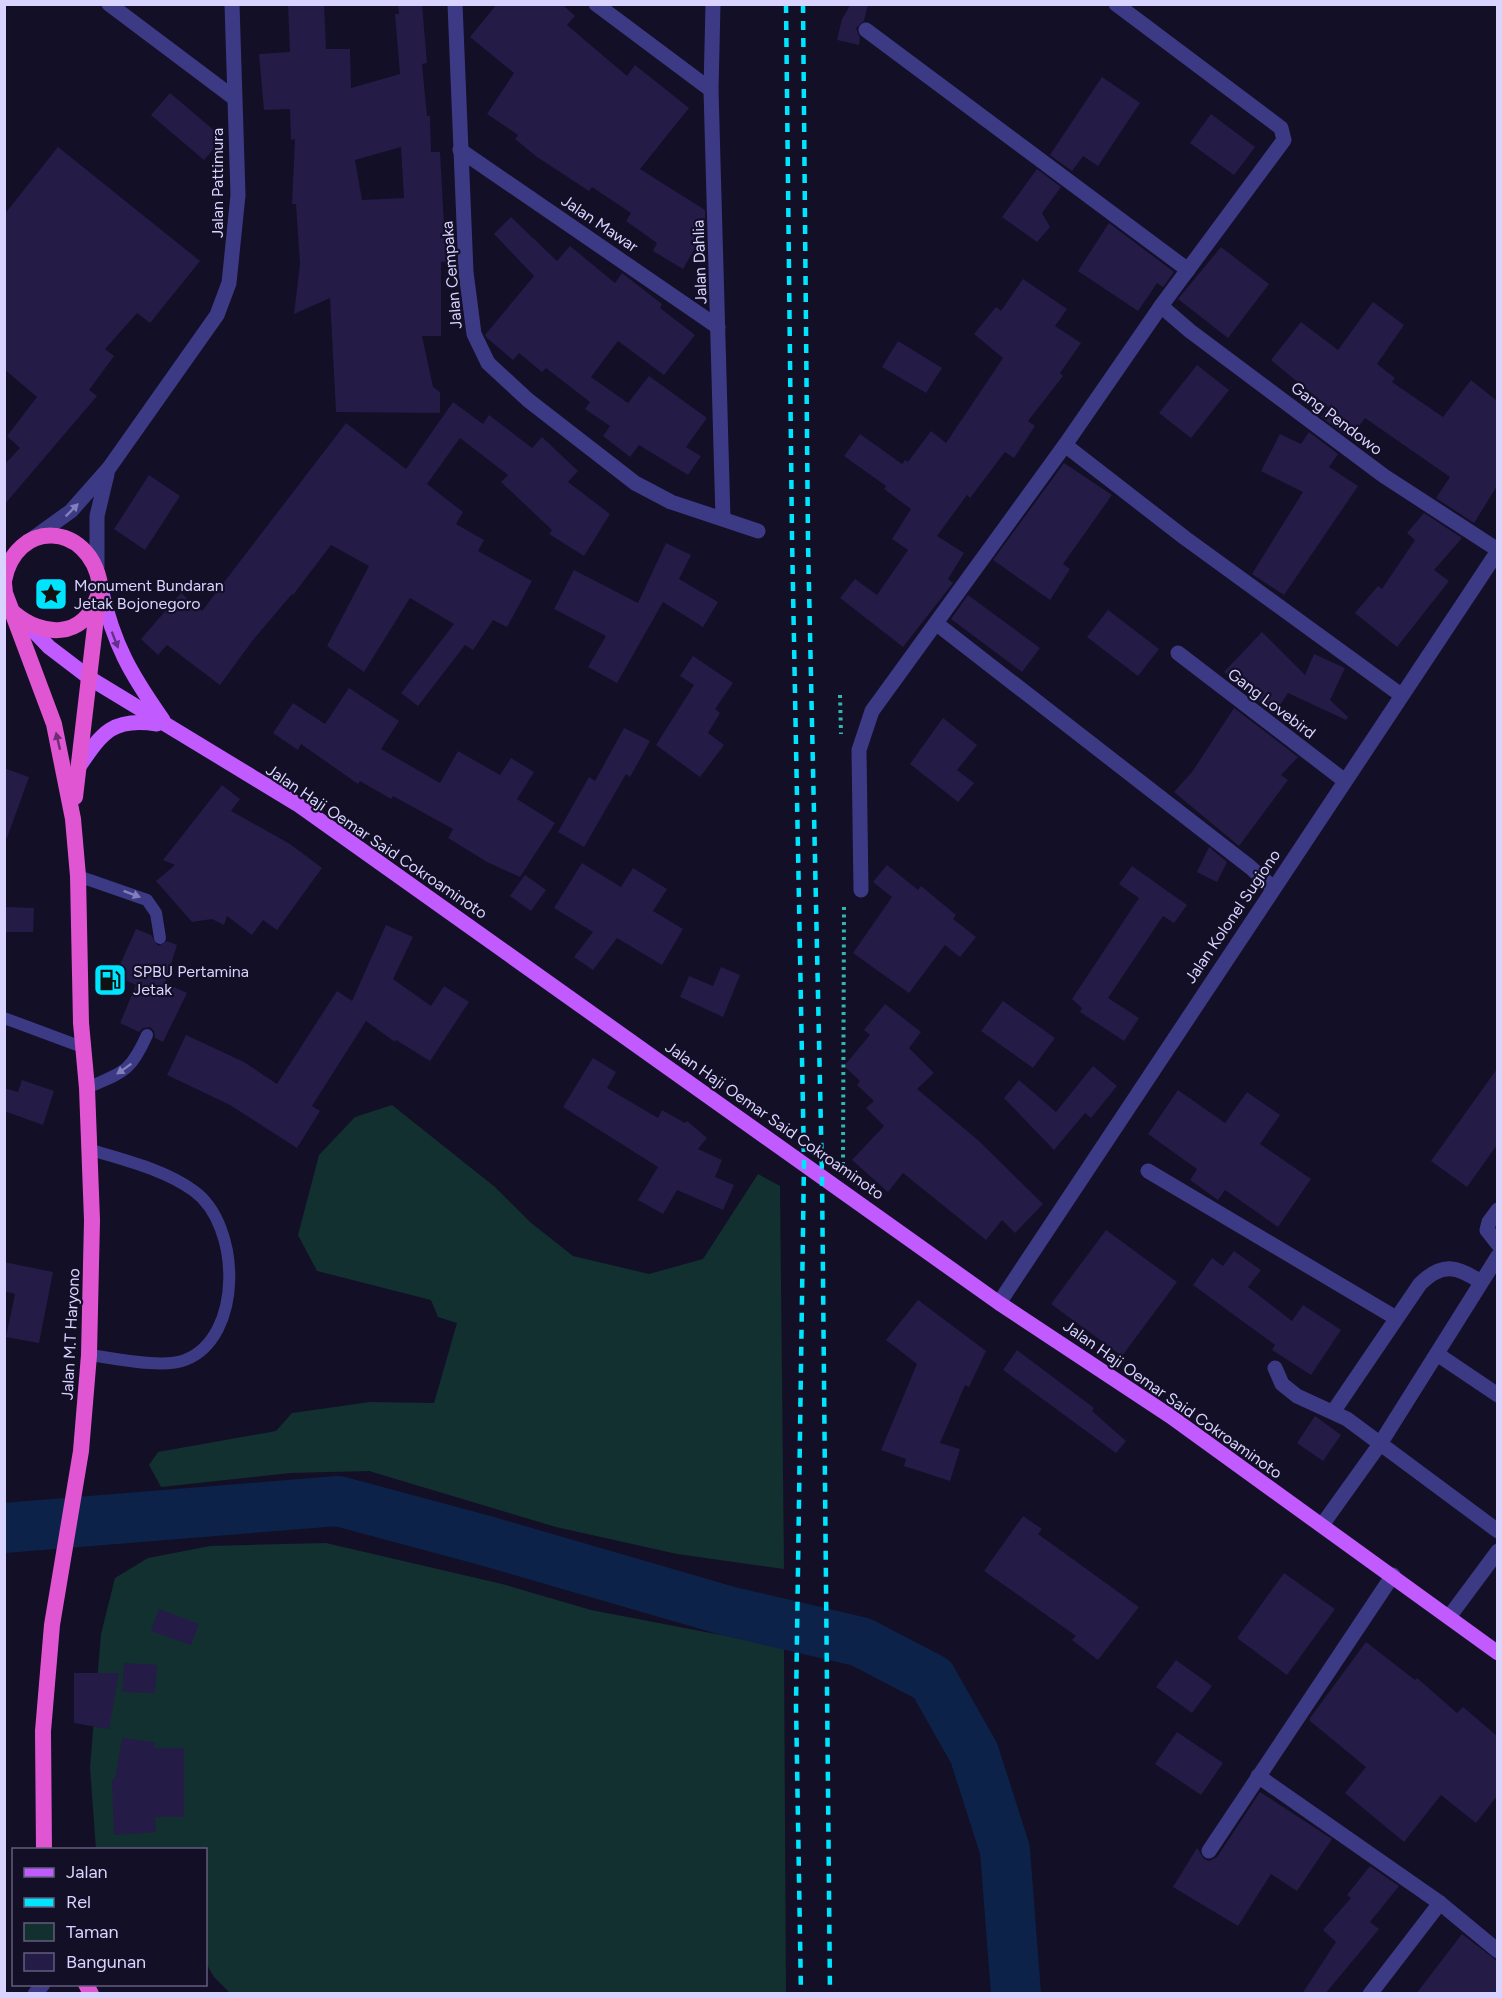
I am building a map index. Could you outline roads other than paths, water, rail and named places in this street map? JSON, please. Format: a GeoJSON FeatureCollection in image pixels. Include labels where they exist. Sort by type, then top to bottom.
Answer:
{"type":"FeatureCollection","features":[{"type":"Feature","properties":{"kind":"highway"},"geometry":{"type":"LineString","coordinates":[[4,544],[27,543],[49,535],[64,537],[78,543],[97,567],[100,584],[91,679],[73,819]]}},
{"type":"Feature","properties":{"kind":"highway"},"geometry":{"type":"LineString","coordinates":[[27,543],[11,559],[4,582],[5,593],[16,614],[54,724],[73,819]]}},
{"type":"Feature","properties":{"kind":"highway"},"geometry":{"type":"LineString","coordinates":[[16,614],[43,630],[62,630],[80,622],[90,613],[100,584]]}},
{"type":"Feature","properties":{"kind":"highway","name":"Jalan M.T Haryono"},"geometry":{"type":"LineString","coordinates":[[44,1848],[43,1731],[52,1626],[81,1451],[89,1355],[92,1220],[87,1088],[82,1047],[78,876],[73,819]]}},
{"type":"Feature","properties":{"kind":"main road"},"geometry":{"type":"LineString","coordinates":[[100,584],[113,637],[120,652],[166,725]]}},
{"type":"Feature","properties":{"kind":"main road","name":"Jalan Haji Oemar Said Cokroaminoto"},"geometry":{"type":"LineString","coordinates":[[16,614],[49,647],[91,679],[297,804],[999,1303],[1170,1416],[1393,1575],[1497,1653]]}},
{"type":"Feature","properties":{"kind":"main road"},"geometry":{"type":"LineString","coordinates":[[78,768],[97,741],[119,724],[136,721],[166,725]]}},
{"type":"Feature","properties":{"kind":"street"},"geometry":{"type":"LineString","coordinates":[[109,4],[234,98]]}},
{"type":"Feature","properties":{"kind":"street","name":"Jalan Pattimura"},"geometry":{"type":"LineString","coordinates":[[109,468],[217,315],[229,283],[238,195],[232,4]]}},
{"type":"Feature","properties":{"kind":"street","name":"Jalan Cempaka"},"geometry":{"type":"LineString","coordinates":[[455,4],[465,272],[474,334],[488,363],[528,400],[635,483],[671,502],[758,531]]}},
{"type":"Feature","properties":{"kind":"street"},"geometry":{"type":"LineString","coordinates":[[596,4],[711,90]]}},
{"type":"Feature","properties":{"kind":"street","name":"Jalan Dahlia"},"geometry":{"type":"LineString","coordinates":[[713,4],[711,90],[723,519]]}},
{"type":"Feature","properties":{"kind":"street"},"geometry":{"type":"LineString","coordinates":[[861,890],[859,750],[863,730],[886,689],[936,624],[1065,445],[1161,306],[1282,144],[1285,135],[1281,128],[1116,4]]}},
{"type":"Feature","properties":{"kind":"street"},"geometry":{"type":"LineString","coordinates":[[866,30],[1188,270]]}},
{"type":"Feature","properties":{"kind":"street","name":"Jalan Mawar"},"geometry":{"type":"LineString","coordinates":[[460,150],[718,327]]}},
{"type":"Feature","properties":{"kind":"street","name":"Gang Pendowo"},"geometry":{"type":"LineString","coordinates":[[1161,306],[1384,476],[1497,550]]}},
{"type":"Feature","properties":{"kind":"street"},"geometry":{"type":"LineString","coordinates":[[1065,445],[1185,538],[1401,695]]}},
{"type":"Feature","properties":{"kind":"street"},"geometry":{"type":"LineString","coordinates":[[27,543],[70,512],[109,468]]}},
{"type":"Feature","properties":{"kind":"street"},"geometry":{"type":"LineString","coordinates":[[97,567],[97,516],[109,468]]}},
{"type":"Feature","properties":{"kind":"street","name":"Jalan Kolonel Sugiono"},"geometry":{"type":"LineString","coordinates":[[999,1303],[1497,550]]}},
{"type":"Feature","properties":{"kind":"street"},"geometry":{"type":"LineString","coordinates":[[936,624],[1251,867],[1272,887]]}},
{"type":"Feature","properties":{"kind":"street","name":"Gang Lovebird"},"geometry":{"type":"LineString","coordinates":[[1178,653],[1345,781]]}},
{"type":"Feature","properties":{"kind":"street"},"geometry":{"type":"LineString","coordinates":[[1148,1171],[1396,1318]]}},
{"type":"Feature","properties":{"kind":"street"},"geometry":{"type":"LineString","coordinates":[[1497,1210],[1487,1230],[1497,1244]]}},
{"type":"Feature","properties":{"kind":"street"},"geometry":{"type":"LineString","coordinates":[[1322,1525],[1380,1444],[1497,1256]]}},
{"type":"Feature","properties":{"kind":"street"},"geometry":{"type":"LineString","coordinates":[[1333,1412],[1420,1284],[1433,1271],[1446,1268],[1467,1273],[1481,1282]]}},
{"type":"Feature","properties":{"kind":"street"},"geometry":{"type":"LineString","coordinates":[[1437,1354],[1497,1395]]}},
{"type":"Feature","properties":{"kind":"street"},"geometry":{"type":"LineString","coordinates":[[1275,1368],[1282,1384],[1297,1396],[1347,1419],[1497,1531]]}},
{"type":"Feature","properties":{"kind":"street"},"geometry":{"type":"LineString","coordinates":[[1449,1617],[1497,1551]]}},
{"type":"Feature","properties":{"kind":"street"},"geometry":{"type":"LineString","coordinates":[[1209,1851],[1393,1575]]}},
{"type":"Feature","properties":{"kind":"street"},"geometry":{"type":"LineString","coordinates":[[1258,1776],[1440,1903],[1497,1951]]}},
{"type":"Feature","properties":{"kind":"street"},"geometry":{"type":"LineString","coordinates":[[1370,1994],[1440,1903]]}},
{"type":"Feature","properties":{"kind":"lane"},"geometry":{"type":"LineString","coordinates":[[78,876],[147,900],[156,913],[160,939]]}},
{"type":"Feature","properties":{"kind":"lane"},"geometry":{"type":"LineString","coordinates":[[4,1018],[82,1047]]}},
{"type":"Feature","properties":{"kind":"lane"},"geometry":{"type":"LineString","coordinates":[[87,1088],[126,1071],[136,1059],[147,1035]]}},
{"type":"Feature","properties":{"kind":"lane"},"geometry":{"type":"LineString","coordinates":[[88,1149],[162,1174],[195,1191],[215,1214],[224,1236],[230,1275],[224,1318],[207,1347],[184,1361],[157,1363],[89,1355]]}},
{"type":"Feature","properties":{"kind":"waterway"},"geometry":{"type":"LineString","coordinates":[[4,1528],[338,1501],[487,1541],[728,1611],[861,1642],[932,1679],[974,1753],[1005,1850],[1016,1994]]}},
{"type":"Feature","properties":{"kind":"railway"},"geometry":{"type":"LineString","coordinates":[[786,4],[792,537],[804,1162],[796,1705],[801,1994]]}},
{"type":"Feature","properties":{"kind":"railway"},"geometry":{"type":"LineString","coordinates":[[803,4],[808,542],[822,1175],[830,1994]]}},
{"type":"Feature","properties":{"kind":"place","name":"Monument Bundaran Jetak Bojonegoro"},"geometry":{"type":"Point","coordinates":[51,594]}},
{"type":"Feature","properties":{"kind":"place","name":"SPBU Pertamina Jetak"},"geometry":{"type":"Point","coordinates":[110,980]}}]}
